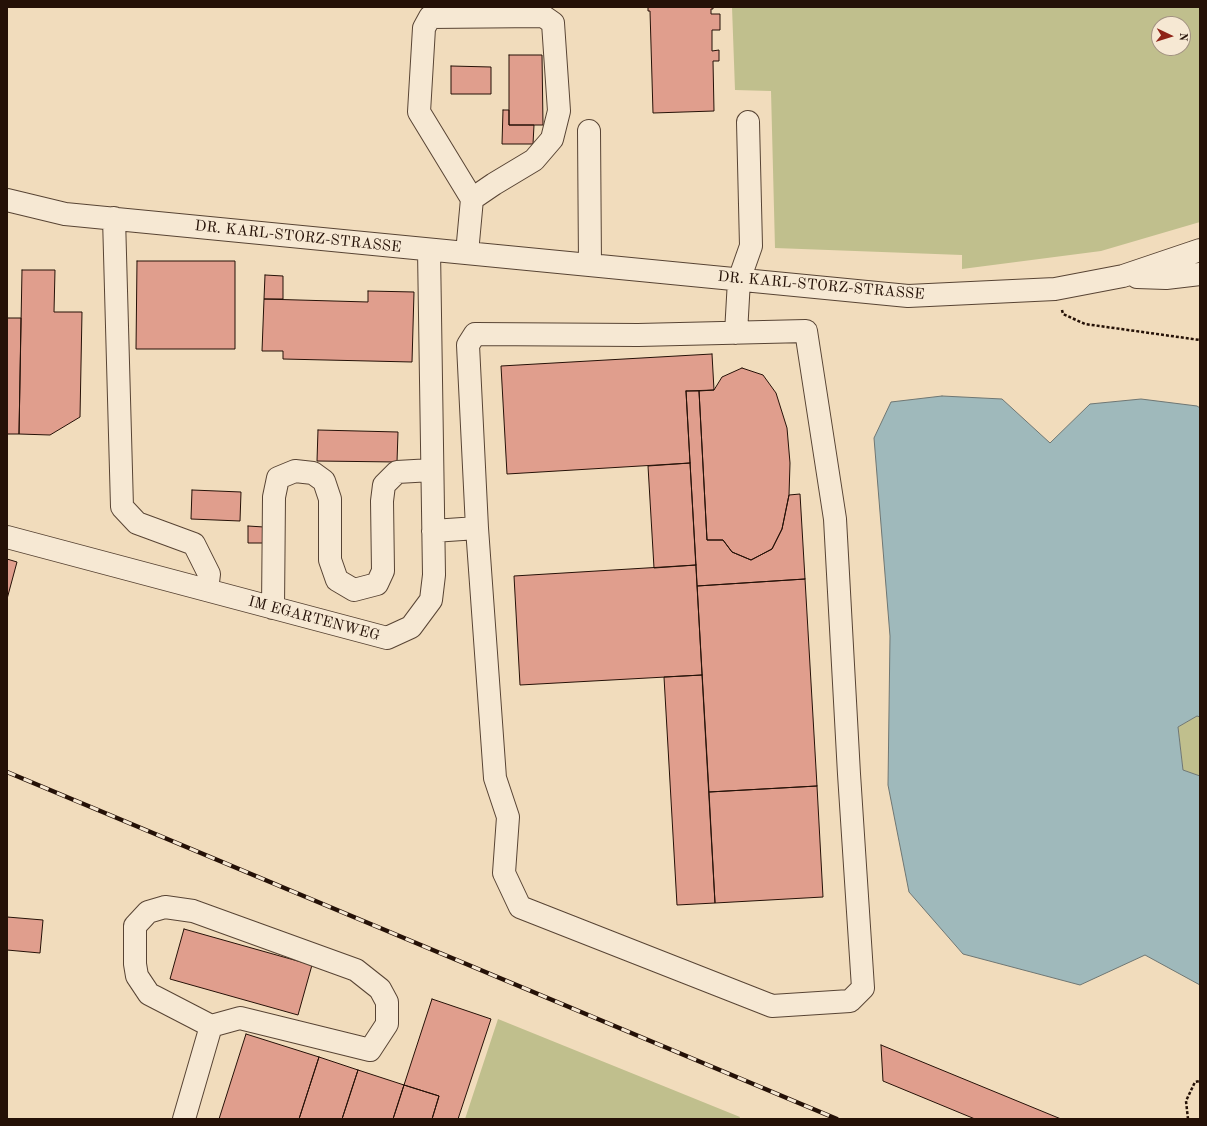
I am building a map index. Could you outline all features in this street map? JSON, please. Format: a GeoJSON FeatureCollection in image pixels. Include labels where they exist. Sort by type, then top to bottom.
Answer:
{"type":"FeatureCollection","features":[{"type":"Feature","properties":{"kind":"street"},"geometry":{"type":"LineString","coordinates":[[468,254],[472,199],[419,112],[424,28],[430,17],[543,16],[554,23],[559,112],[552,139],[534,160],[472,199]]}},
{"type":"Feature","properties":{"kind":"street"},"geometry":{"type":"LineString","coordinates":[[736,333],[739,280],[751,246],[748,122]]}},
{"type":"Feature","properties":{"kind":"street"},"geometry":{"type":"LineString","coordinates":[[589,131],[590,265]]}},
{"type":"Feature","properties":{"kind":"street","name":"DR. KARL-STORZ-STRASSE"},"geometry":{"type":"LineString","coordinates":[[7,200],[65,214],[908,296],[1055,289],[1123,276],[1200,250]]}},
{"type":"Feature","properties":{"kind":"street"},"geometry":{"type":"LineString","coordinates":[[114,218],[122,507],[137,523],[194,544],[209,574],[207,590]]}},
{"type":"Feature","properties":{"kind":"street","name":"IM EGARTENWEG"},"geometry":{"type":"LineString","coordinates":[[7,537],[386,638],[411,627],[431,600],[434,575],[430,250]]}},
{"type":"Feature","properties":{"kind":"street","name":"DR. KARL-STORZ-STRASSE"},"geometry":{"type":"LineString","coordinates":[[1123,276],[1166,278],[1200,274]]}},
{"type":"Feature","properties":{"kind":"street"},"geometry":{"type":"LineString","coordinates":[[806,331],[834,519],[863,988],[850,1001],[772,1006],[520,907],[504,873],[508,817],[495,778],[477,528],[468,345],[475,334],[638,335],[806,331]]}},
{"type":"Feature","properties":{"kind":"street"},"geometry":{"type":"LineString","coordinates":[[273,608],[274,497],[278,478],[295,471],[313,473],[324,481],[330,499],[330,560],[337,580],[354,590],[377,584],[383,571],[382,538],[384,485],[397,472],[432,470]]}},
{"type":"Feature","properties":{"kind":"street"},"geometry":{"type":"LineString","coordinates":[[433,531],[477,528]]}},
{"type":"Feature","properties":{"kind":"street"},"geometry":{"type":"LineString","coordinates":[[165,907],[193,911],[356,970],[380,988],[387,1002],[387,1024],[370,1050],[240,1018],[211,1026],[149,994],[137,976],[135,964],[136,926],[148,912],[165,907]]}},
{"type":"Feature","properties":{"kind":"street"},"geometry":{"type":"LineString","coordinates":[[184,1119],[211,1026]]}},
{"type":"Feature","properties":{"kind":"path"},"geometry":{"type":"LineString","coordinates":[[1055,289],[1063,314],[1085,324],[1200,340]]}},
{"type":"Feature","properties":{"kind":"path"},"geometry":{"type":"LineString","coordinates":[[1188,1119],[1186,1101],[1195,1082],[1200,1080]]}},
{"type":"Feature","properties":{"kind":"shaded area"},"geometry":{"type":"Polygon","coordinates":[[[732,7],[1200,7],[1200,222],[1101,251],[962,269],[962,255],[775,248],[771,91],[735,90],[732,7]]]}},
{"type":"Feature","properties":{"kind":"shaded area"},"geometry":{"type":"Polygon","coordinates":[[[1197,716],[1200,717],[1200,776],[1183,770],[1178,727],[1197,716]]]}},
{"type":"Feature","properties":{"kind":"shaded area"},"geometry":{"type":"Polygon","coordinates":[[[498,1019],[740,1117],[739,1119],[465,1119],[498,1019]]]}},
{"type":"Feature","properties":{"kind":"water"},"geometry":{"type":"Polygon","coordinates":[[[942,396],[1002,399],[1050,443],[1090,404],[1141,399],[1197,406],[1200,408],[1200,717],[1197,716],[1178,727],[1183,770],[1200,776],[1200,985],[1145,955],[1080,985],[963,954],[909,892],[888,785],[890,636],[874,438],[891,402],[942,396]]]}},
{"type":"Feature","properties":{"kind":"building"},"geometry":{"type":"Polygon","coordinates":[[[648,7],[713,7],[713,9],[711,9],[711,14],[720,14],[720,30],[712,30],[712,51],[719,50],[719,61],[713,61],[714,111],[653,113],[650,11],[648,11],[648,7]]]}},
{"type":"Feature","properties":{"kind":"building"},"geometry":{"type":"Polygon","coordinates":[[[509,55],[542,55],[543,125],[509,125],[509,55]]]}},
{"type":"Feature","properties":{"kind":"building"},"geometry":{"type":"Polygon","coordinates":[[[451,66],[491,67],[491,94],[451,94],[451,66]]]}},
{"type":"Feature","properties":{"kind":"building"},"geometry":{"type":"Polygon","coordinates":[[[503,110],[509,110],[509,125],[534,125],[533,144],[502,144],[503,110]]]}},
{"type":"Feature","properties":{"kind":"building"},"geometry":{"type":"Polygon","coordinates":[[[137,261],[235,261],[235,349],[136,349],[137,261]]]}},
{"type":"Feature","properties":{"kind":"building"},"geometry":{"type":"Polygon","coordinates":[[[22,270],[55,270],[54,312],[82,312],[80,417],[50,435],[19,434],[22,270]]]}},
{"type":"Feature","properties":{"kind":"building"},"geometry":{"type":"Polygon","coordinates":[[[265,275],[283,276],[283,299],[264,299],[265,275]]]}},
{"type":"Feature","properties":{"kind":"building"},"geometry":{"type":"Polygon","coordinates":[[[368,291],[414,292],[412,362],[283,359],[283,351],[262,351],[264,299],[368,302],[368,291]]]}},
{"type":"Feature","properties":{"kind":"building"},"geometry":{"type":"Polygon","coordinates":[[[7,318],[21,318],[19,434],[7,434],[7,318]]]}},
{"type":"Feature","properties":{"kind":"building"},"geometry":{"type":"Polygon","coordinates":[[[712,354],[714,390],[686,391],[690,463],[507,474],[501,366],[712,354]]]}},
{"type":"Feature","properties":{"kind":"building"},"geometry":{"type":"Polygon","coordinates":[[[742,368],[763,375],[776,393],[787,428],[790,463],[789,495],[782,529],[772,549],[751,560],[732,552],[723,540],[707,540],[699,391],[714,390],[722,377],[742,368]]]}},
{"type":"Feature","properties":{"kind":"building"},"geometry":{"type":"Polygon","coordinates":[[[686,391],[699,391],[707,540],[723,540],[732,552],[751,560],[772,549],[782,529],[789,495],[800,494],[805,579],[697,586],[686,391]]]}},
{"type":"Feature","properties":{"kind":"building"},"geometry":{"type":"Polygon","coordinates":[[[318,430],[398,432],[397,462],[317,461],[318,430]]]}},
{"type":"Feature","properties":{"kind":"building"},"geometry":{"type":"Polygon","coordinates":[[[690,463],[696,565],[654,568],[648,466],[690,463]]]}},
{"type":"Feature","properties":{"kind":"building"},"geometry":{"type":"Polygon","coordinates":[[[192,490],[241,492],[240,521],[191,519],[192,490]]]}},
{"type":"Feature","properties":{"kind":"building"},"geometry":{"type":"Polygon","coordinates":[[[248,526],[264,527],[263,543],[248,543],[248,526]]]}},
{"type":"Feature","properties":{"kind":"building"},"geometry":{"type":"Polygon","coordinates":[[[7,559],[17,562],[7,599],[7,559]]]}},
{"type":"Feature","properties":{"kind":"building"},"geometry":{"type":"Polygon","coordinates":[[[696,565],[702,675],[520,685],[514,576],[696,565]]]}},
{"type":"Feature","properties":{"kind":"building"},"geometry":{"type":"Polygon","coordinates":[[[805,579],[817,786],[709,792],[697,586],[805,579]]]}},
{"type":"Feature","properties":{"kind":"building"},"geometry":{"type":"Polygon","coordinates":[[[702,675],[715,903],[677,905],[664,677],[702,675]]]}},
{"type":"Feature","properties":{"kind":"building"},"geometry":{"type":"Polygon","coordinates":[[[817,786],[823,897],[715,903],[709,792],[817,786]]]}},
{"type":"Feature","properties":{"kind":"building"},"geometry":{"type":"Polygon","coordinates":[[[7,917],[43,920],[40,953],[7,950],[7,917]]]}},
{"type":"Feature","properties":{"kind":"building"},"geometry":{"type":"Polygon","coordinates":[[[184,929],[312,965],[298,1015],[170,979],[184,929]]]}},
{"type":"Feature","properties":{"kind":"building"},"geometry":{"type":"Polygon","coordinates":[[[432,999],[491,1019],[458,1119],[432,1119],[439,1096],[404,1085],[432,999]]]}},
{"type":"Feature","properties":{"kind":"building"},"geometry":{"type":"Polygon","coordinates":[[[246,1034],[319,1057],[299,1119],[219,1119],[246,1034]]]}},
{"type":"Feature","properties":{"kind":"building"},"geometry":{"type":"Polygon","coordinates":[[[881,1045],[1061,1119],[975,1119],[883,1081],[881,1045]]]}},
{"type":"Feature","properties":{"kind":"building"},"geometry":{"type":"Polygon","coordinates":[[[319,1057],[358,1070],[342,1119],[299,1119],[319,1057]]]}},
{"type":"Feature","properties":{"kind":"building"},"geometry":{"type":"Polygon","coordinates":[[[358,1070],[404,1085],[393,1119],[342,1119],[358,1070]]]}},
{"type":"Feature","properties":{"kind":"building"},"geometry":{"type":"Polygon","coordinates":[[[404,1085],[439,1096],[432,1119],[393,1119],[404,1085]]]}},
{"type":"Feature","properties":{"kind":"railway"},"geometry":{"type":"LineString","coordinates":[[7,772],[837,1119]]}}]}
